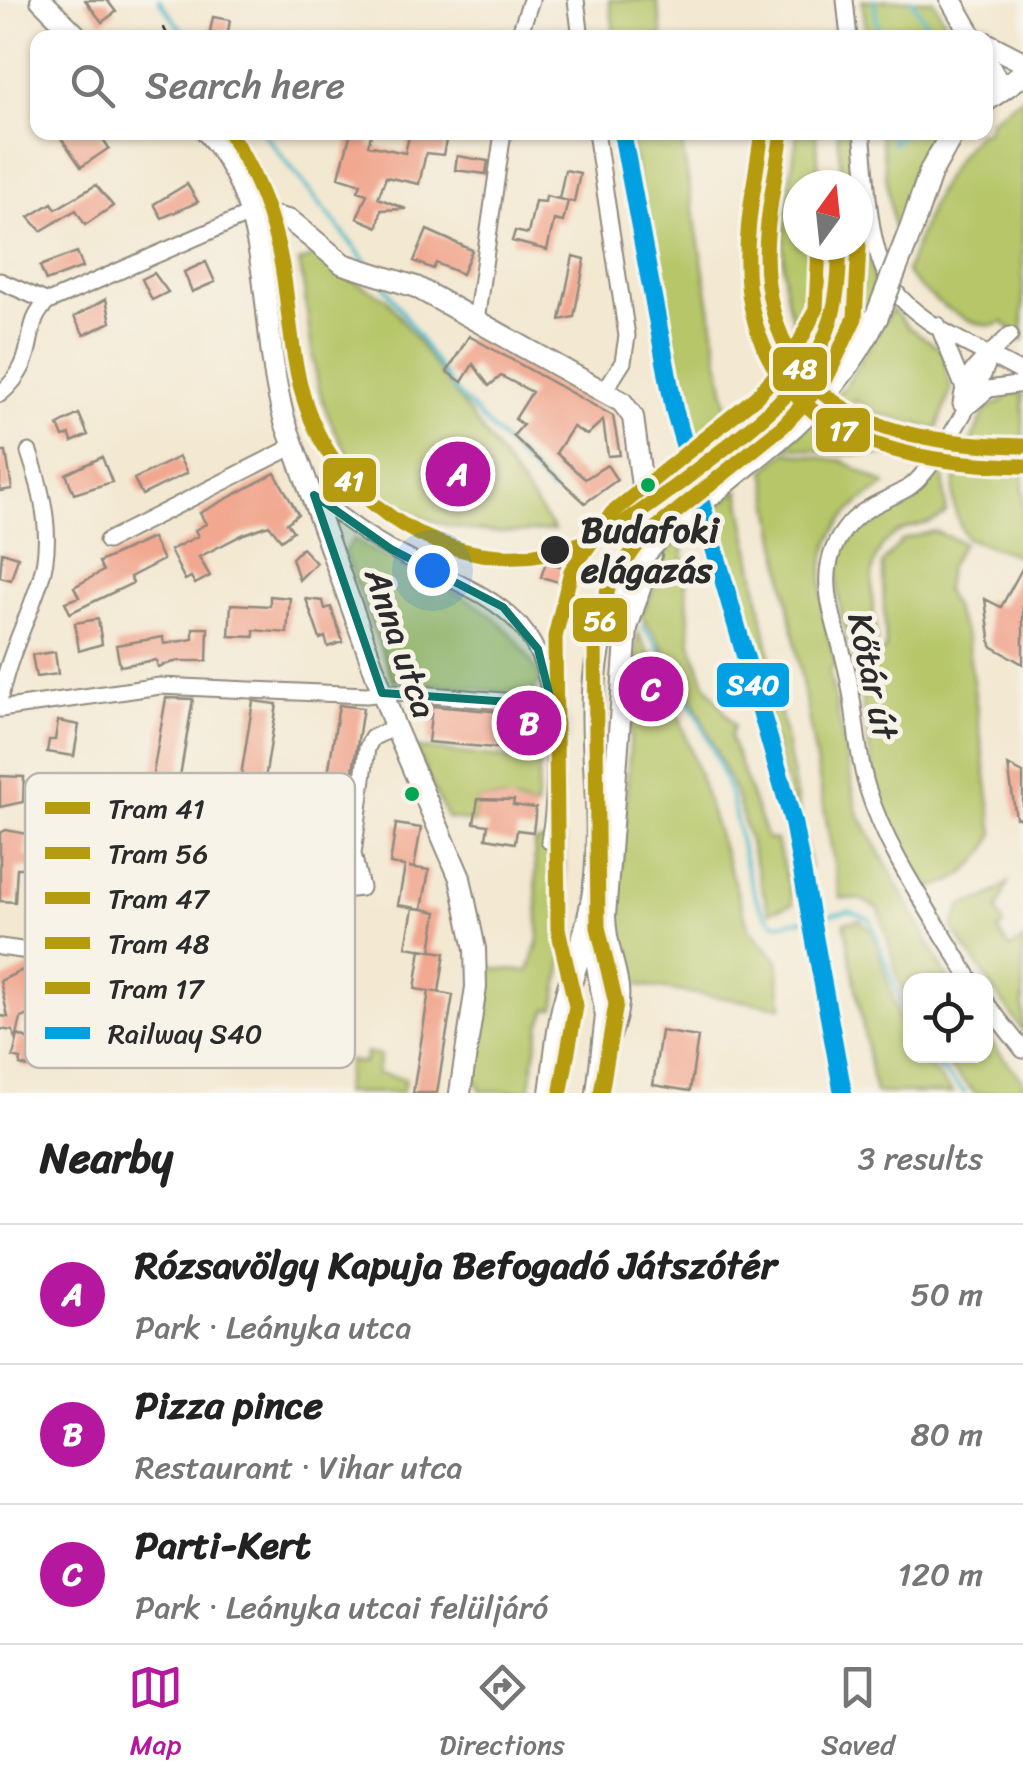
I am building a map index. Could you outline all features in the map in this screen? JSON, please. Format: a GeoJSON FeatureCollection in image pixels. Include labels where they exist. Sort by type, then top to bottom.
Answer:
{"type":"FeatureCollection","features":[{"type":"Feature","properties":{"kind":"main road"},"geometry":{"type":"LineString","coordinates":[[993,94],[1023,74]]}},
{"type":"Feature","properties":{"kind":"main road"},"geometry":{"type":"LineString","coordinates":[[598,1093],[606,1003],[592,947],[597,831],[592,717],[596,649],[612,599],[661,534],[778,440],[828,393],[863,345],[877,316],[931,171],[948,140]]}},
{"type":"Feature","properties":{"kind":"main road"},"geometry":{"type":"LineString","coordinates":[[551,1093],[563,1010],[592,903]]}},
{"type":"Feature","properties":{"kind":"street"},"geometry":{"type":"LineString","coordinates":[[41,0],[71,30]]}},
{"type":"Feature","properties":{"kind":"street"},"geometry":{"type":"LineString","coordinates":[[521,30],[532,0]]}},
{"type":"Feature","properties":{"kind":"street"},"geometry":{"type":"LineString","coordinates":[[576,0],[580,30]]}},
{"type":"Feature","properties":{"kind":"street"},"geometry":{"type":"LineString","coordinates":[[845,0],[848,30]]}},
{"type":"Feature","properties":{"kind":"street"},"geometry":{"type":"LineString","coordinates":[[951,0],[970,30]]}},
{"type":"Feature","properties":{"kind":"street"},"geometry":{"type":"LineString","coordinates":[[993,46],[1023,62]]}},
{"type":"Feature","properties":{"kind":"street","name":"Anna utca"},"geometry":{"type":"LineString","coordinates":[[213,140],[232,163],[254,212],[272,374],[294,446],[395,727],[460,878],[469,915],[476,987],[460,1093]]}},
{"type":"Feature","properties":{"kind":"street"},"geometry":{"type":"LineString","coordinates":[[476,321],[502,140]]}},
{"type":"Feature","properties":{"kind":"street"},"geometry":{"type":"LineString","coordinates":[[597,140],[627,336],[623,362],[604,392]]}},
{"type":"Feature","properties":{"kind":"street"},"geometry":{"type":"LineString","coordinates":[[863,140],[883,265],[899,295],[938,325],[1023,373]]}},
{"type":"Feature","properties":{"kind":"street"},"geometry":{"type":"LineString","coordinates":[[0,394],[22,374],[34,320],[48,302],[254,212],[297,224],[342,264],[366,275],[395,281],[622,402],[633,416],[652,555],[627,628],[605,916],[620,999],[604,1054]]}},
{"type":"Feature","properties":{"kind":"street"},"geometry":{"type":"LineString","coordinates":[[0,281],[48,302]]}},
{"type":"Feature","properties":{"kind":"street","name":"Kőtár út"},"geometry":{"type":"LineString","coordinates":[[938,325],[963,386],[960,414]]}},
{"type":"Feature","properties":{"kind":"street"},"geometry":{"type":"LineString","coordinates":[[963,386],[975,363],[1010,335]]}},
{"type":"Feature","properties":{"kind":"street","name":"Kőtár út"},"geometry":{"type":"LineString","coordinates":[[967,973],[875,810],[860,760],[846,666],[826,596],[830,561],[846,528],[859,514],[928,472],[948,443],[990,354]]}},
{"type":"Feature","properties":{"kind":"street","name":"Kőtár út"},"geometry":{"type":"LineString","coordinates":[[960,414],[989,389],[1023,384]]}},
{"type":"Feature","properties":{"kind":"street"},"geometry":{"type":"LineString","coordinates":[[107,541],[294,446]]}},
{"type":"Feature","properties":{"kind":"street"},"geometry":{"type":"LineString","coordinates":[[0,698],[6,663],[44,564],[46,520],[29,452]]}},
{"type":"Feature","properties":{"kind":"street"},"geometry":{"type":"LineString","coordinates":[[314,494],[391,549],[503,607],[538,649],[552,705],[555,787],[549,841]]}},
{"type":"Feature","properties":{"kind":"street"},"geometry":{"type":"LineString","coordinates":[[0,708],[160,686],[382,693],[552,705]]}},
{"type":"Feature","properties":{"kind":"street"},"geometry":{"type":"LineString","coordinates":[[355,840],[368,748],[372,738],[395,727]]}},
{"type":"Feature","properties":{"kind":"street"},"geometry":{"type":"LineString","coordinates":[[355,864],[360,888],[355,889]]}},
{"type":"Feature","properties":{"kind":"street"},"geometry":{"type":"LineString","coordinates":[[0,947],[25,951]]}},
{"type":"Feature","properties":{"kind":"street"},"geometry":{"type":"LineString","coordinates":[[993,1012],[1023,1050]]}},
{"type":"Feature","properties":{"kind":"highlighted area"},"geometry":{"type":"Polygon","coordinates":[[[314,495],[391,549],[503,607],[538,649],[552,705],[382,693],[314,495]]]}},
{"type":"Feature","properties":{"kind":"green space"},"geometry":{"type":"Polygon","coordinates":[[[609,0],[657,0],[662,30],[614,30],[609,0]]]}},
{"type":"Feature","properties":{"kind":"green space"},"geometry":{"type":"Polygon","coordinates":[[[862,0],[933,0],[950,30],[866,30],[862,0]]]}},
{"type":"Feature","properties":{"kind":"green space"},"geometry":{"type":"Polygon","coordinates":[[[1023,96],[1023,340],[1003,322],[980,324],[951,311],[906,272],[934,198],[953,164],[971,140],[993,140],[993,118],[1023,96]]]}},
{"type":"Feature","properties":{"kind":"green space"},"geometry":{"type":"Polygon","coordinates":[[[631,140],[681,140],[730,423],[694,451],[648,244],[631,140]]]}},
{"type":"Feature","properties":{"kind":"green space"},"geometry":{"type":"Polygon","coordinates":[[[796,140],[817,140],[819,170],[792,170],[796,140]]]}},
{"type":"Feature","properties":{"kind":"green space"},"geometry":{"type":"Polygon","coordinates":[[[838,140],[851,140],[855,170],[841,170],[838,140]]]}},
{"type":"Feature","properties":{"kind":"green space"},"geometry":{"type":"Polygon","coordinates":[[[881,140],[930,140],[914,170],[895,238],[881,140]]]}},
{"type":"Feature","properties":{"kind":"green space"},"geometry":{"type":"Polygon","coordinates":[[[319,254],[348,278],[386,298],[554,530],[512,533],[439,523],[407,509],[379,490],[355,464],[335,432],[313,360],[299,262],[319,254]]]}},
{"type":"Feature","properties":{"kind":"green space"},"geometry":{"type":"Polygon","coordinates":[[[784,260],[826,260],[822,313],[805,347],[793,323],[784,260]]]}},
{"type":"Feature","properties":{"kind":"green space"},"geometry":{"type":"Polygon","coordinates":[[[850,260],[870,260],[874,281],[864,323],[813,391],[758,441],[755,431],[796,397],[823,360],[827,361],[839,334],[850,260]]]}},
{"type":"Feature","properties":{"kind":"green space"},"geometry":{"type":"Polygon","coordinates":[[[892,309],[908,327],[942,350],[951,390],[937,429],[879,414],[856,400],[838,424],[843,420],[861,430],[929,445],[921,455],[840,454],[786,446],[845,386],[892,309]]]}},
{"type":"Feature","properties":{"kind":"green space"},"geometry":{"type":"Polygon","coordinates":[[[1005,391],[1023,394],[1023,554],[1016,555],[966,538],[954,502],[957,472],[963,458],[986,409],[1005,400],[1005,391]]]}},
{"type":"Feature","properties":{"kind":"green space"},"geometry":{"type":"Polygon","coordinates":[[[786,452],[843,461],[886,485],[860,502],[842,521],[830,541],[822,586],[836,666],[829,670],[857,810],[945,973],[903,973],[903,991],[879,909],[862,900],[840,898],[765,470],[786,452]]]}},
{"type":"Feature","properties":{"kind":"green space"},"geometry":{"type":"Polygon","coordinates":[[[943,470],[946,512],[932,522],[903,530],[879,551],[872,581],[877,645],[870,655],[855,660],[837,583],[844,547],[855,531],[918,491],[943,470]]]}},
{"type":"Feature","properties":{"kind":"green space"},"geometry":{"type":"Polygon","coordinates":[[[739,490],[810,870],[711,511],[739,490]]]}},
{"type":"Feature","properties":{"kind":"green space"},"geometry":{"type":"Polygon","coordinates":[[[934,531],[963,543],[948,568],[945,590],[967,638],[994,833],[986,851],[971,868],[953,881],[933,887],[913,867],[885,816],[870,755],[857,668],[869,665],[886,648],[882,564],[902,540],[934,531]]]}},
{"type":"Feature","properties":{"kind":"green space"},"geometry":{"type":"Polygon","coordinates":[[[682,536],[691,643],[705,683],[734,726],[730,737],[767,839],[776,840],[792,898],[793,904],[769,912],[737,798],[684,678],[641,615],[658,582],[660,557],[682,536]]]}},
{"type":"Feature","properties":{"kind":"green space"},"geometry":{"type":"Polygon","coordinates":[[[354,539],[484,610],[525,651],[541,681],[530,694],[393,680],[344,552],[354,539]]]}},
{"type":"Feature","properties":{"kind":"green space"},"geometry":{"type":"Polygon","coordinates":[[[638,632],[678,712],[749,928],[778,961],[782,1007],[632,984],[617,926],[638,632]]]}},
{"type":"Feature","properties":{"kind":"green space"},"geometry":{"type":"Polygon","coordinates":[[[415,748],[540,762],[536,808],[501,799],[478,800],[474,823],[447,818],[415,748]]]}},
{"type":"Feature","properties":{"kind":"green space"},"geometry":{"type":"Polygon","coordinates":[[[564,839],[565,948],[555,1008],[547,1009],[540,1025],[529,1091],[481,1091],[474,1075],[486,968],[529,971],[539,939],[534,843],[564,839]]]}},
{"type":"Feature","properties":{"kind":"green space"},"geometry":{"type":"Polygon","coordinates":[[[1008,883],[997,911],[1004,926],[998,931],[1010,949],[1023,940],[1023,1032],[993,988],[993,973],[983,973],[953,929],[962,905],[985,899],[1008,883]]]}},
{"type":"Feature","properties":{"kind":"green space"},"geometry":{"type":"Polygon","coordinates":[[[860,920],[873,932],[903,1033],[903,1063],[926,1063],[953,1093],[875,1093],[844,922],[860,920]]]}},
{"type":"Feature","properties":{"kind":"green space"},"geometry":{"type":"Polygon","coordinates":[[[993,1045],[1023,1080],[1023,1093],[975,1093],[945,1063],[993,1063],[993,1045]]]}},
{"type":"Feature","properties":{"kind":"green space"},"geometry":{"type":"Polygon","coordinates":[[[366,1053],[380,1056],[377,1073],[405,1079],[402,1093],[343,1093],[348,1068],[355,1068],[355,1062],[364,1063],[366,1053]]]}},
{"type":"Feature","properties":{"kind":"building"},"geometry":{"type":"Polygon","coordinates":[[[85,0],[107,0],[116,12],[102,22],[85,0]]]}},
{"type":"Feature","properties":{"kind":"building"},"geometry":{"type":"Polygon","coordinates":[[[213,17],[230,20],[228,30],[210,30],[213,17]]]}},
{"type":"Feature","properties":{"kind":"building"},"geometry":{"type":"Polygon","coordinates":[[[62,140],[104,140],[109,148],[81,167],[62,140]]]}},
{"type":"Feature","properties":{"kind":"building"},"geometry":{"type":"Polygon","coordinates":[[[349,140],[370,140],[368,145],[405,153],[408,140],[446,140],[443,155],[426,153],[419,184],[386,177],[378,198],[406,209],[381,210],[378,227],[357,218],[367,194],[358,191],[361,184],[339,177],[349,140]]]}},
{"type":"Feature","properties":{"kind":"building"},"geometry":{"type":"Polygon","coordinates":[[[457,156],[488,161],[486,174],[455,170],[457,156]]]}},
{"type":"Feature","properties":{"kind":"building"},"geometry":{"type":"Polygon","coordinates":[[[565,170],[580,173],[574,202],[559,199],[565,170]]]}},
{"type":"Feature","properties":{"kind":"building"},"geometry":{"type":"Polygon","coordinates":[[[187,184],[198,202],[162,218],[154,204],[187,184]]]}},
{"type":"Feature","properties":{"kind":"building"},"geometry":{"type":"Polygon","coordinates":[[[96,185],[113,206],[85,225],[76,210],[41,231],[29,217],[52,203],[56,209],[96,185]]]}},
{"type":"Feature","properties":{"kind":"building"},"geometry":{"type":"Polygon","coordinates":[[[546,196],[568,201],[563,222],[554,220],[547,250],[512,241],[515,231],[528,234],[535,201],[545,202],[546,196]]]}},
{"type":"Feature","properties":{"kind":"building"},"geometry":{"type":"Polygon","coordinates":[[[427,230],[472,250],[462,274],[436,263],[433,269],[414,261],[427,230]]]}},
{"type":"Feature","properties":{"kind":"building"},"geometry":{"type":"Polygon","coordinates":[[[77,252],[83,267],[46,281],[40,266],[77,252]]]}},
{"type":"Feature","properties":{"kind":"building"},"geometry":{"type":"Polygon","coordinates":[[[573,256],[585,259],[574,317],[560,320],[573,256]]]}},
{"type":"Feature","properties":{"kind":"building"},"geometry":{"type":"Polygon","coordinates":[[[206,262],[215,282],[192,292],[184,272],[206,262]]]}},
{"type":"Feature","properties":{"kind":"building"},"geometry":{"type":"Polygon","coordinates":[[[154,273],[168,292],[152,300],[142,279],[154,273]]]}},
{"type":"Feature","properties":{"kind":"building"},"geometry":{"type":"Polygon","coordinates":[[[106,299],[111,322],[84,335],[74,317],[106,299]]]}},
{"type":"Feature","properties":{"kind":"building"},"geometry":{"type":"Polygon","coordinates":[[[469,336],[613,416],[620,455],[608,456],[603,420],[587,435],[573,427],[556,453],[585,479],[607,465],[617,480],[585,503],[513,436],[523,425],[515,419],[532,392],[501,376],[489,386],[473,364],[462,382],[447,372],[469,336]]]}},
{"type":"Feature","properties":{"kind":"building"},"geometry":{"type":"Polygon","coordinates":[[[79,414],[88,435],[72,442],[70,435],[63,437],[58,425],[79,414]]]}},
{"type":"Feature","properties":{"kind":"building"},"geometry":{"type":"Polygon","coordinates":[[[0,452],[6,452],[12,489],[0,491],[0,452]]]}},
{"type":"Feature","properties":{"kind":"building"},"geometry":{"type":"Polygon","coordinates":[[[102,457],[112,482],[74,494],[66,474],[102,457]]]}},
{"type":"Feature","properties":{"kind":"building"},"geometry":{"type":"Polygon","coordinates":[[[179,457],[187,473],[142,495],[134,479],[179,457]]]}},
{"type":"Feature","properties":{"kind":"building"},"geometry":{"type":"Polygon","coordinates":[[[275,473],[298,514],[287,523],[293,531],[281,540],[269,525],[244,534],[199,557],[210,576],[195,584],[191,577],[185,580],[170,550],[198,536],[195,530],[206,524],[200,513],[275,473]]]}},
{"type":"Feature","properties":{"kind":"building"},"geometry":{"type":"Polygon","coordinates":[[[152,538],[163,560],[130,577],[133,583],[70,613],[65,602],[79,597],[74,587],[103,571],[99,562],[152,538]]]}},
{"type":"Feature","properties":{"kind":"building"},"geometry":{"type":"Polygon","coordinates":[[[302,548],[316,563],[299,580],[292,558],[302,548]]]}},
{"type":"Feature","properties":{"kind":"building"},"geometry":{"type":"Polygon","coordinates":[[[2,552],[18,557],[11,580],[0,577],[2,552]]]}},
{"type":"Feature","properties":{"kind":"building"},"geometry":{"type":"Polygon","coordinates":[[[546,562],[566,568],[562,583],[541,577],[546,562]]]}},
{"type":"Feature","properties":{"kind":"building"},"geometry":{"type":"Polygon","coordinates":[[[1023,567],[1023,664],[991,646],[985,599],[1001,607],[1023,567]]]}},
{"type":"Feature","properties":{"kind":"building"},"geometry":{"type":"Polygon","coordinates":[[[270,596],[290,598],[287,633],[254,630],[254,637],[229,636],[231,604],[270,606],[270,596]]]}},
{"type":"Feature","properties":{"kind":"building"},"geometry":{"type":"Polygon","coordinates":[[[306,599],[323,601],[325,609],[331,607],[343,642],[328,647],[325,637],[320,639],[306,599]]]}},
{"type":"Feature","properties":{"kind":"building"},"geometry":{"type":"Polygon","coordinates":[[[98,619],[102,644],[79,651],[75,623],[98,619]]]}},
{"type":"Feature","properties":{"kind":"building"},"geometry":{"type":"Polygon","coordinates":[[[193,628],[208,628],[207,661],[177,661],[158,667],[156,660],[120,666],[116,645],[163,637],[164,644],[193,639],[193,628]]]}},
{"type":"Feature","properties":{"kind":"building"},"geometry":{"type":"Polygon","coordinates":[[[55,652],[58,674],[36,677],[32,655],[55,652]]]}},
{"type":"Feature","properties":{"kind":"building"},"geometry":{"type":"Polygon","coordinates":[[[166,698],[193,699],[181,773],[153,773],[166,698]]]}},
{"type":"Feature","properties":{"kind":"building"},"geometry":{"type":"Polygon","coordinates":[[[253,701],[277,704],[266,773],[241,773],[253,701]]]}},
{"type":"Feature","properties":{"kind":"building"},"geometry":{"type":"Polygon","coordinates":[[[339,705],[363,708],[353,773],[328,773],[339,705]]]}},
{"type":"Feature","properties":{"kind":"building"},"geometry":{"type":"Polygon","coordinates":[[[432,706],[540,715],[541,752],[428,742],[432,706]]]}},
{"type":"Feature","properties":{"kind":"building"},"geometry":{"type":"Polygon","coordinates":[[[58,721],[79,725],[74,756],[47,752],[49,740],[55,740],[58,721]]]}},
{"type":"Feature","properties":{"kind":"building"},"geometry":{"type":"Polygon","coordinates":[[[1008,765],[1023,773],[1023,818],[1016,818],[1008,765]]]}},
{"type":"Feature","properties":{"kind":"building"},"geometry":{"type":"Polygon","coordinates":[[[0,776],[24,777],[23,802],[0,807],[0,776]]]}},
{"type":"Feature","properties":{"kind":"building"},"geometry":{"type":"Polygon","coordinates":[[[478,799],[514,800],[513,805],[536,808],[533,832],[517,830],[515,843],[486,838],[488,825],[474,823],[478,799]]]}},
{"type":"Feature","properties":{"kind":"building"},"geometry":{"type":"Polygon","coordinates":[[[396,824],[421,828],[414,868],[429,870],[422,909],[398,905],[405,866],[390,864],[396,824]]]}},
{"type":"Feature","properties":{"kind":"building"},"geometry":{"type":"Polygon","coordinates":[[[6,830],[25,834],[25,868],[17,868],[15,902],[0,901],[0,833],[6,830]]]}},
{"type":"Feature","properties":{"kind":"building"},"geometry":{"type":"Polygon","coordinates":[[[413,908],[437,912],[431,951],[406,947],[413,908]]]}},
{"type":"Feature","properties":{"kind":"building"},"geometry":{"type":"Polygon","coordinates":[[[421,949],[445,953],[439,992],[431,991],[453,995],[437,1093],[413,1093],[429,991],[415,989],[421,949]]]}},
{"type":"Feature","properties":{"kind":"building"},"geometry":{"type":"Polygon","coordinates":[[[25,969],[25,1017],[21,1018],[16,1040],[13,1031],[0,1029],[0,1016],[8,1017],[0,981],[25,969]]]}},
{"type":"Feature","properties":{"kind":"building"},"geometry":{"type":"Polygon","coordinates":[[[661,1031],[698,1037],[690,1091],[653,1085],[661,1031]]]}},
{"type":"Feature","properties":{"kind":"building"},"geometry":{"type":"Polygon","coordinates":[[[18,1035],[25,1038],[25,1066],[20,1065],[21,1059],[13,1057],[18,1035]]]}},
{"type":"Feature","properties":{"kind":"waterway"},"geometry":{"type":"LineString","coordinates":[[159,0],[182,30]]}},
{"type":"Feature","properties":{"kind":"waterway"},"geometry":{"type":"LineString","coordinates":[[874,0],[878,30]]}},
{"type":"Feature","properties":{"kind":"waterway"},"geometry":{"type":"LineString","coordinates":[[912,0],[930,30]]}},
{"type":"Feature","properties":{"kind":"waterway"},"geometry":{"type":"LineString","coordinates":[[269,140],[366,262]]}},
{"type":"Feature","properties":{"kind":"waterway"},"geometry":{"type":"LineString","coordinates":[[892,140],[893,144],[897,140]]}},
{"type":"Feature","properties":{"kind":"waterway"},"geometry":{"type":"LineString","coordinates":[[384,285],[454,390],[552,492]]}},
{"type":"Feature","properties":{"kind":"waterway"},"geometry":{"type":"LineString","coordinates":[[643,626],[681,684],[712,748],[729,791],[759,904],[779,924],[849,911],[870,919],[903,1009]]}},
{"type":"Feature","properties":{"kind":"waterway"},"geometry":{"type":"LineString","coordinates":[[934,1063],[965,1093]]}},
{"type":"Feature","properties":{"kind":"tram line","name":"41"},"geometry":{"type":"LineString","coordinates":[[234,140],[255,180],[274,230],[297,373],[307,408],[325,447],[350,481],[381,510],[417,533],[456,548],[498,556],[540,554],[582,543],[645,508],[733,442],[784,397],[820,348],[831,319],[839,260]]}},
{"type":"Feature","properties":{"kind":"tram line","name":"17"},"geometry":{"type":"LineString","coordinates":[[761,140],[748,228],[748,285],[759,335],[780,376],[809,407],[844,431],[884,447],[929,458],[1023,466]]}},
{"type":"Feature","properties":{"kind":"tram line","name":"48"},"geometry":{"type":"LineString","coordinates":[[781,140],[766,266],[779,331],[799,368],[826,396],[858,416],[896,430],[936,439],[1023,446]]}},
{"type":"Feature","properties":{"kind":"tram line","name":"47"},"geometry":{"type":"LineString","coordinates":[[561,1090],[576,1006],[558,929],[555,637],[571,571],[612,513],[756,397],[793,356],[816,309],[818,260]]}},
{"type":"Feature","properties":{"kind":"tram line","name":"56"},"geometry":{"type":"LineString","coordinates":[[601,1093],[616,1004],[598,927],[595,639],[609,585],[640,541],[783,426],[826,379],[855,318],[858,260]]}},
{"type":"Feature","properties":{"kind":"rail line","name":"S40"},"geometry":{"type":"LineString","coordinates":[[624,140],[674,409],[793,822],[843,1093]]}},
{"type":"Feature","properties":{"kind":"place","name":"Rózsavölgy Kapuja Befogadó Játszótér"},"geometry":{"type":"Point","coordinates":[458,474]}},
{"type":"Feature","properties":{"kind":"place","name":"Budafoki elágazás"},"geometry":{"type":"Point","coordinates":[555,550]}},
{"type":"Feature","properties":{"kind":"place","name":"Parti-Kert"},"geometry":{"type":"Point","coordinates":[651,689]}},
{"type":"Feature","properties":{"kind":"place","name":"Pizza pince"},"geometry":{"type":"Point","coordinates":[529,723]}}]}
